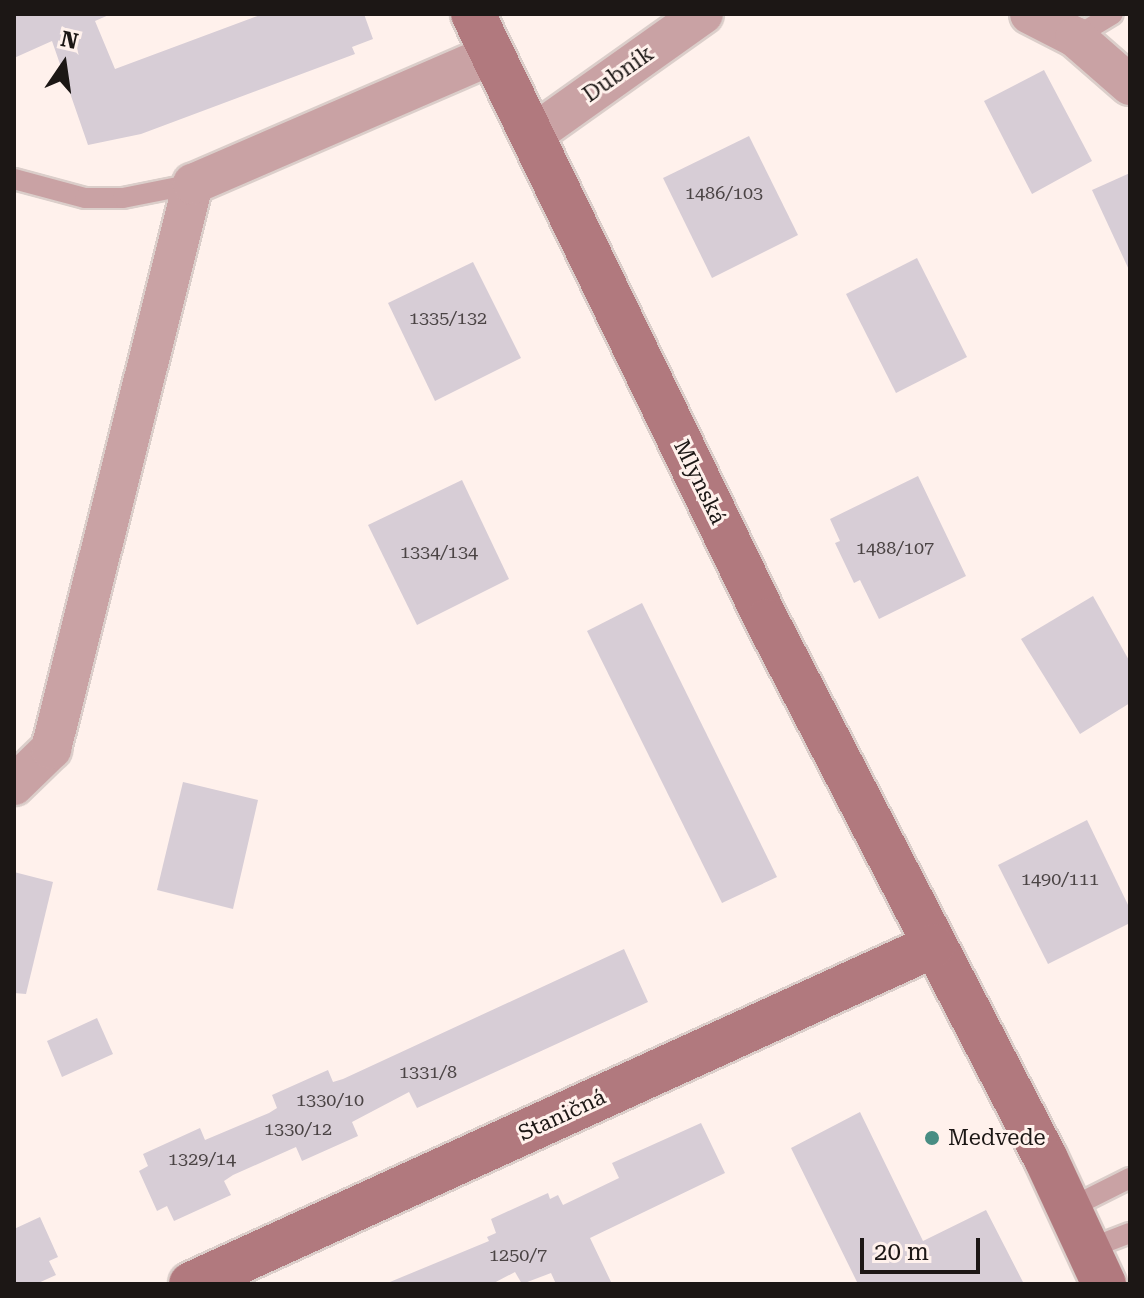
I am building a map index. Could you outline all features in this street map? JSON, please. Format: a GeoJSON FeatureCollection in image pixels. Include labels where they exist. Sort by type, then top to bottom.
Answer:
{"type":"FeatureCollection","features":[{"type":"Feature","properties":{"kind":"street","name":"Mlynská"},"geometry":{"type":"LineString","coordinates":[[473,14],[534,134],[767,621],[1070,1208],[1096,1267]]}},
{"type":"Feature","properties":{"kind":"street","name":"Dubník"},"geometry":{"type":"LineString","coordinates":[[534,134],[703,14]]}},
{"type":"Feature","properties":{"kind":"street"},"geometry":{"type":"LineString","coordinates":[[1030,14],[1075,37],[1130,85]]}},
{"type":"Feature","properties":{"kind":"street"},"geometry":{"type":"LineString","coordinates":[[14,785],[51,749],[193,184],[493,54]]}},
{"type":"Feature","properties":{"kind":"street","name":"Staničná"},"geometry":{"type":"LineString","coordinates":[[191,1284],[933,946]]}},
{"type":"Feature","properties":{"kind":"lane"},"geometry":{"type":"LineString","coordinates":[[1075,37],[1113,14]]}},
{"type":"Feature","properties":{"kind":"lane"},"geometry":{"type":"LineString","coordinates":[[14,179],[85,198],[123,198],[193,184]]}},
{"type":"Feature","properties":{"kind":"lane"},"geometry":{"type":"LineString","coordinates":[[1070,1208],[1130,1178]]}},
{"type":"Feature","properties":{"kind":"lane"},"geometry":{"type":"LineString","coordinates":[[1096,1267],[1130,1233]]}},
{"type":"Feature","properties":{"kind":"building"},"geometry":{"type":"Polygon","coordinates":[[[14,14],[111,14],[95,21],[115,69],[263,14],[364,14],[373,39],[352,47],[355,54],[141,134],[88,145],[52,41],[14,58],[14,14]]]}},
{"type":"Feature","properties":{"kind":"building"},"geometry":{"type":"Polygon","coordinates":[[[1044,70],[1092,161],[1032,194],[984,101],[1044,70]]]}},
{"type":"Feature","properties":{"kind":"building"},"geometry":{"type":"Polygon","coordinates":[[[749,136],[798,235],[712,278],[663,178],[749,136]]]}},
{"type":"Feature","properties":{"kind":"building"},"geometry":{"type":"Polygon","coordinates":[[[1130,173],[1130,272],[1092,190],[1130,173]]]}},
{"type":"Feature","properties":{"kind":"building"},"geometry":{"type":"Polygon","coordinates":[[[917,258],[967,357],[896,393],[846,294],[917,258]]]}},
{"type":"Feature","properties":{"kind":"building"},"geometry":{"type":"Polygon","coordinates":[[[473,262],[521,358],[435,401],[388,303],[473,262]]]}},
{"type":"Feature","properties":{"kind":"building"},"geometry":{"type":"Polygon","coordinates":[[[918,476],[966,576],[879,619],[860,580],[854,583],[835,543],[840,541],[830,519],[918,476]]]}},
{"type":"Feature","properties":{"kind":"building"},"geometry":{"type":"Polygon","coordinates":[[[462,480],[509,579],[417,625],[368,525],[462,480]]]}},
{"type":"Feature","properties":{"kind":"building"},"geometry":{"type":"Polygon","coordinates":[[[1093,596],[1130,662],[1130,703],[1080,734],[1021,639],[1093,596]]]}},
{"type":"Feature","properties":{"kind":"building"},"geometry":{"type":"Polygon","coordinates":[[[642,603],[777,877],[722,903],[587,631],[642,603]]]}},
{"type":"Feature","properties":{"kind":"building"},"geometry":{"type":"Polygon","coordinates":[[[183,782],[258,800],[233,909],[157,890],[183,782]]]}},
{"type":"Feature","properties":{"kind":"building"},"geometry":{"type":"Polygon","coordinates":[[[1087,820],[1130,909],[1130,923],[1048,964],[998,865],[1087,820]]]}},
{"type":"Feature","properties":{"kind":"building"},"geometry":{"type":"Polygon","coordinates":[[[14,872],[53,882],[26,994],[14,993],[14,872]]]}},
{"type":"Feature","properties":{"kind":"building"},"geometry":{"type":"Polygon","coordinates":[[[624,949],[648,1002],[417,1108],[409,1092],[352,1122],[358,1136],[302,1161],[296,1147],[233,1175],[224,1181],[231,1195],[174,1221],[167,1206],[157,1211],[139,1171],[148,1166],[143,1154],[200,1128],[205,1140],[269,1113],[277,1108],[272,1095],[328,1070],[333,1082],[343,1079],[624,949]]]}},
{"type":"Feature","properties":{"kind":"building"},"geometry":{"type":"Polygon","coordinates":[[[97,1018],[113,1054],[62,1077],[47,1041],[97,1018]]]}},
{"type":"Feature","properties":{"kind":"building"},"geometry":{"type":"Polygon","coordinates":[[[860,1112],[923,1241],[986,1210],[1024,1284],[858,1284],[791,1148],[860,1112]]]}},
{"type":"Feature","properties":{"kind":"building"},"geometry":{"type":"Polygon","coordinates":[[[701,1123],[725,1173],[590,1238],[612,1284],[556,1284],[551,1273],[522,1284],[515,1272],[492,1284],[385,1284],[489,1241],[487,1237],[496,1233],[491,1219],[548,1193],[550,1199],[558,1195],[563,1205],[619,1178],[612,1163],[701,1123]]]}},
{"type":"Feature","properties":{"kind":"building"},"geometry":{"type":"Polygon","coordinates":[[[40,1217],[58,1257],[49,1261],[56,1275],[36,1284],[14,1284],[14,1229],[40,1217]]]}},
{"type":"Feature","properties":{"kind":"place","name":"Medvede"},"geometry":{"type":"Point","coordinates":[932,1138]}}]}
